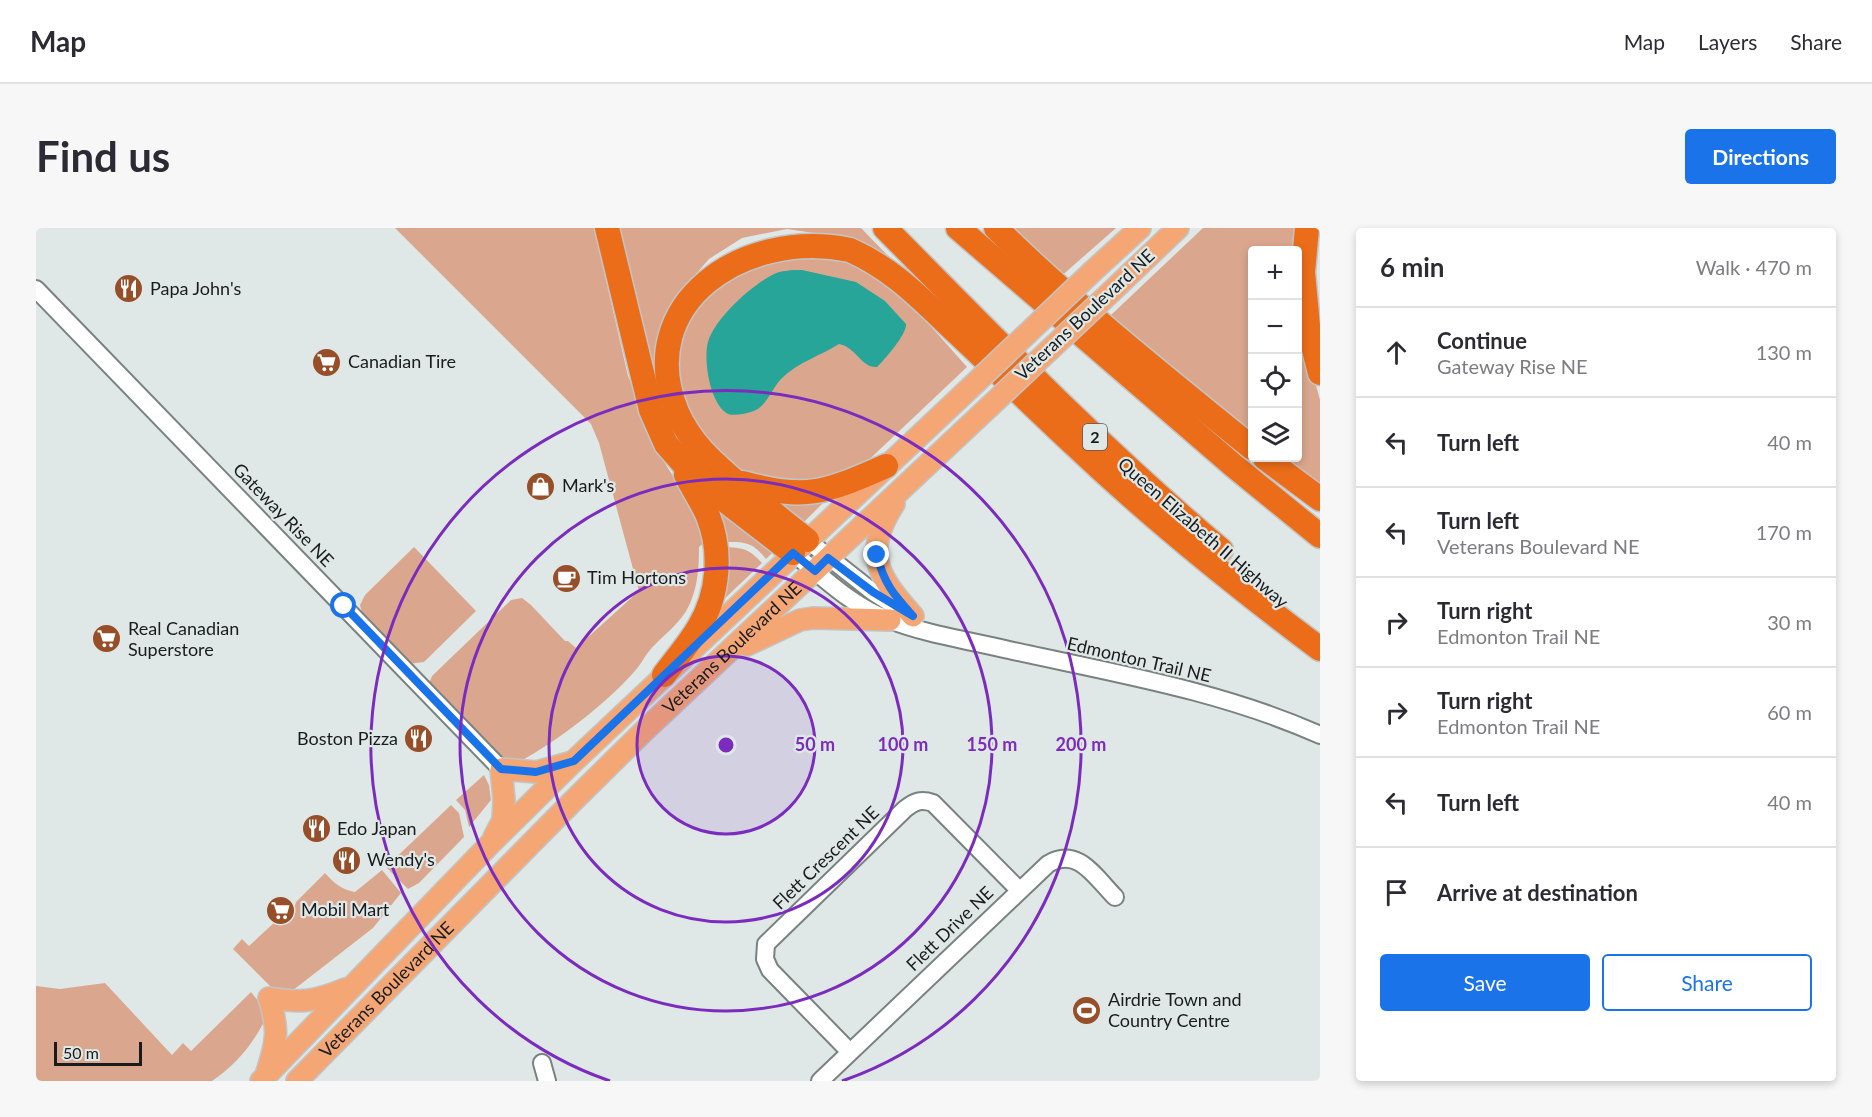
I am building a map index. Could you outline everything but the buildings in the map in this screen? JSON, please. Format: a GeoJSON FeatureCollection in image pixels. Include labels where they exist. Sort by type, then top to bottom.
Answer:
{"type":"FeatureCollection","features":[{"type":"Feature","properties":{"kind":"highway"},"geometry":{"type":"LineString","coordinates":[[607,228],[651,410],[658,429],[678,460],[707,515],[712,530],[717,568],[712,599],[700,626],[664,675]]}},
{"type":"Feature","properties":{"kind":"highway","name":"Queen Elizabeth II Highway"},"geometry":{"type":"LineString","coordinates":[[885,228],[1077,420],[1155,494],[1270,592],[1320,631]]}},
{"type":"Feature","properties":{"kind":"highway"},"geometry":{"type":"LineString","coordinates":[[958,228],[1233,466],[1320,536]]}},
{"type":"Feature","properties":{"kind":"highway"},"geometry":{"type":"LineString","coordinates":[[996,228],[1040,271],[1120,340],[1248,445]]}},
{"type":"Feature","properties":{"kind":"highway"},"geometry":{"type":"LineString","coordinates":[[1307,228],[1303,272],[1308,327],[1320,373]]}},
{"type":"Feature","properties":{"kind":"highway"},"geometry":{"type":"LineString","coordinates":[[800,546],[693,441],[672,398],[668,369],[673,324],[689,292],[701,277],[716,263],[741,248],[783,239],[800,238],[830,242],[848,248],[901,281],[1112,480],[1268,610],[1320,649]]}},
{"type":"Feature","properties":{"kind":"highway"},"geometry":{"type":"LineString","coordinates":[[678,460],[697,479],[800,546]]}},
{"type":"Feature","properties":{"kind":"highway"},"geometry":{"type":"LineString","coordinates":[[1270,462],[1320,499]]}},
{"type":"Feature","properties":{"kind":"highway"},"geometry":{"type":"LineString","coordinates":[[735,481],[780,492],[813,493],[837,487],[886,466]]}},
{"type":"Feature","properties":{"kind":"main road","name":"Veterans Boulevard NE"},"geometry":{"type":"LineString","coordinates":[[263,1078],[491,843],[574,761],[1140,228]]}},
{"type":"Feature","properties":{"kind":"main road","name":"Veterans Boulevard NE"},"geometry":{"type":"LineString","coordinates":[[297,1081],[570,804],[1178,228]]}},
{"type":"Feature","properties":{"kind":"main road"},"geometry":{"type":"LineString","coordinates":[[908,483],[883,520],[878,537],[877,555],[889,590],[913,616]]}},
{"type":"Feature","properties":{"kind":"main road"},"geometry":{"type":"LineString","coordinates":[[722,658],[800,620],[826,617],[890,620]]}},
{"type":"Feature","properties":{"kind":"main road"},"geometry":{"type":"LineString","coordinates":[[491,843],[503,820],[504,799],[501,769],[536,772],[574,761]]}},
{"type":"Feature","properties":{"kind":"main road"},"geometry":{"type":"LineString","coordinates":[[263,1078],[276,1043],[274,1014],[268,998],[305,1002],[325,997],[354,985]]}},
{"type":"Feature","properties":{"kind":"street","name":"Gateway Rise NE"},"geometry":{"type":"LineString","coordinates":[[36,289],[501,769]]}},
{"type":"Feature","properties":{"kind":"street","name":"Edmonton Trail NE"},"geometry":{"type":"LineString","coordinates":[[800,546],[858,603],[890,620],[946,636],[1231,702],[1320,735]]}},
{"type":"Feature","properties":{"kind":"street","name":"Edmonton Trail NE"},"geometry":{"type":"LineString","coordinates":[[821,565],[873,592],[946,636]]}},
{"type":"Feature","properties":{"kind":"street","name":"Flett Crescent NE"},"geometry":{"type":"LineString","coordinates":[[850,1052],[770,970],[765,959],[766,944],[904,809],[914,802],[924,800],[933,803],[1019,890]]}},
{"type":"Feature","properties":{"kind":"street","name":"Flett Drive NE"},"geometry":{"type":"LineString","coordinates":[[820,1081],[1048,864],[1056,859],[1077,860],[1114,897]]}},
{"type":"Feature","properties":{"kind":"street"},"geometry":{"type":"LineString","coordinates":[[542,1063],[546,1081]]}},
{"type":"Feature","properties":{"kind":"shaded area"},"geometry":{"type":"Polygon","coordinates":[[[395,228],[594,228],[628,376],[666,465],[695,511],[707,540],[699,547],[698,575],[693,595],[688,608],[678,622],[609,697],[564,733],[519,762],[508,760],[496,752],[429,683],[432,676],[511,600],[522,598],[565,641],[576,648],[639,591],[599,443],[591,424],[395,228]]]}},
{"type":"Feature","properties":{"kind":"shaded area"},"geometry":{"type":"Polygon","coordinates":[[[616,228],[861,228],[893,261],[834,236],[787,229],[742,238],[709,259],[676,297],[660,339],[651,372],[616,228]]]}},
{"type":"Feature","properties":{"kind":"shaded area"},"geometry":{"type":"Polygon","coordinates":[[[1008,228],[1116,228],[1058,279],[1008,228]]]}},
{"type":"Feature","properties":{"kind":"shaded area"},"geometry":{"type":"Polygon","coordinates":[[[1203,228],[1297,228],[1296,246],[1248,246],[1248,433],[1144,346],[1111,315],[1203,228]]]}},
{"type":"Feature","properties":{"kind":"shaded area"},"geometry":{"type":"Polygon","coordinates":[[[809,251],[861,267],[903,295],[967,367],[857,471],[810,480],[754,478],[726,461],[701,439],[673,372],[680,331],[722,272],[809,251]]]}},
{"type":"Feature","properties":{"kind":"shaded area"},"geometry":{"type":"Polygon","coordinates":[[[802,270],[856,282],[885,301],[906,324],[903,334],[877,367],[867,364],[850,349],[839,344],[788,373],[777,383],[761,407],[751,412],[728,414],[717,401],[709,381],[706,360],[708,342],[712,333],[735,303],[755,286],[776,273],[802,270]]]}},
{"type":"Feature","properties":{"kind":"shaded area"},"geometry":{"type":"Polygon","coordinates":[[[1302,335],[1320,400],[1320,488],[1286,462],[1302,462],[1302,335]]]}},
{"type":"Feature","properties":{"kind":"shaded area"},"geometry":{"type":"Polygon","coordinates":[[[826,497],[824,502],[803,523],[774,498],[826,497]]]}},
{"type":"Feature","properties":{"kind":"shaded area"},"geometry":{"type":"Polygon","coordinates":[[[710,501],[775,550],[766,559],[747,544],[722,542],[710,501]]]}},
{"type":"Feature","properties":{"kind":"shaded area"},"geometry":{"type":"Polygon","coordinates":[[[414,547],[476,611],[424,662],[408,664],[363,617],[360,605],[365,595],[414,547]]]}},
{"type":"Feature","properties":{"kind":"shaded area"},"geometry":{"type":"Polygon","coordinates":[[[724,547],[745,550],[762,563],[718,605],[724,547]]]}},
{"type":"Feature","properties":{"kind":"shaded area"},"geometry":{"type":"Polygon","coordinates":[[[484,775],[489,785],[491,800],[469,827],[465,810],[456,800],[484,775]]]}},
{"type":"Feature","properties":{"kind":"shaded area"},"geometry":{"type":"Polygon","coordinates":[[[451,805],[459,813],[464,837],[419,883],[408,889],[386,867],[451,805]]]}},
{"type":"Feature","properties":{"kind":"shaded area"},"geometry":{"type":"Polygon","coordinates":[[[382,870],[401,893],[373,928],[292,991],[271,987],[233,949],[242,939],[249,946],[276,921],[278,923],[294,909],[296,902],[325,873],[338,886],[355,892],[382,870]]]}},
{"type":"Feature","properties":{"kind":"shaded area"},"geometry":{"type":"Polygon","coordinates":[[[105,983],[172,1055],[183,1043],[191,1051],[251,992],[266,1018],[243,1053],[212,1081],[36,1081],[36,986],[60,989],[105,983]]]}},
{"type":"Feature","properties":{"kind":"place","name":"Papa John's"},"geometry":{"type":"Point","coordinates":[129,289]}},
{"type":"Feature","properties":{"kind":"place","name":"Canadian Tire"},"geometry":{"type":"Point","coordinates":[327,362]}},
{"type":"Feature","properties":{"kind":"place","name":"Mark's"},"geometry":{"type":"Point","coordinates":[541,486]}},
{"type":"Feature","properties":{"kind":"place","name":"Tim Hortons"},"geometry":{"type":"Point","coordinates":[566,578]}},
{"type":"Feature","properties":{"kind":"place","name":"Real Canadian Superstore"},"geometry":{"type":"Point","coordinates":[107,639]}},
{"type":"Feature","properties":{"kind":"place","name":"Boston Pizza"},"geometry":{"type":"Point","coordinates":[419,739]}},
{"type":"Feature","properties":{"kind":"place","name":"Edo Japan"},"geometry":{"type":"Point","coordinates":[316,829]}},
{"type":"Feature","properties":{"kind":"place","name":"Wendy's"},"geometry":{"type":"Point","coordinates":[346,860]}},
{"type":"Feature","properties":{"kind":"place","name":"Mobil Mart"},"geometry":{"type":"Point","coordinates":[280,910]}},
{"type":"Feature","properties":{"kind":"place","name":"Airdrie Town and Country Centre"},"geometry":{"type":"Point","coordinates":[1087,1010]}},
{"type":"Feature","properties":{"kind":"route"},"geometry":{"type":"LineString","coordinates":[[344,606],[501,769],[536,772],[574,761],[793,553],[815,571],[828,558],[891,605],[913,616],[889,590],[877,555]]}}]}
